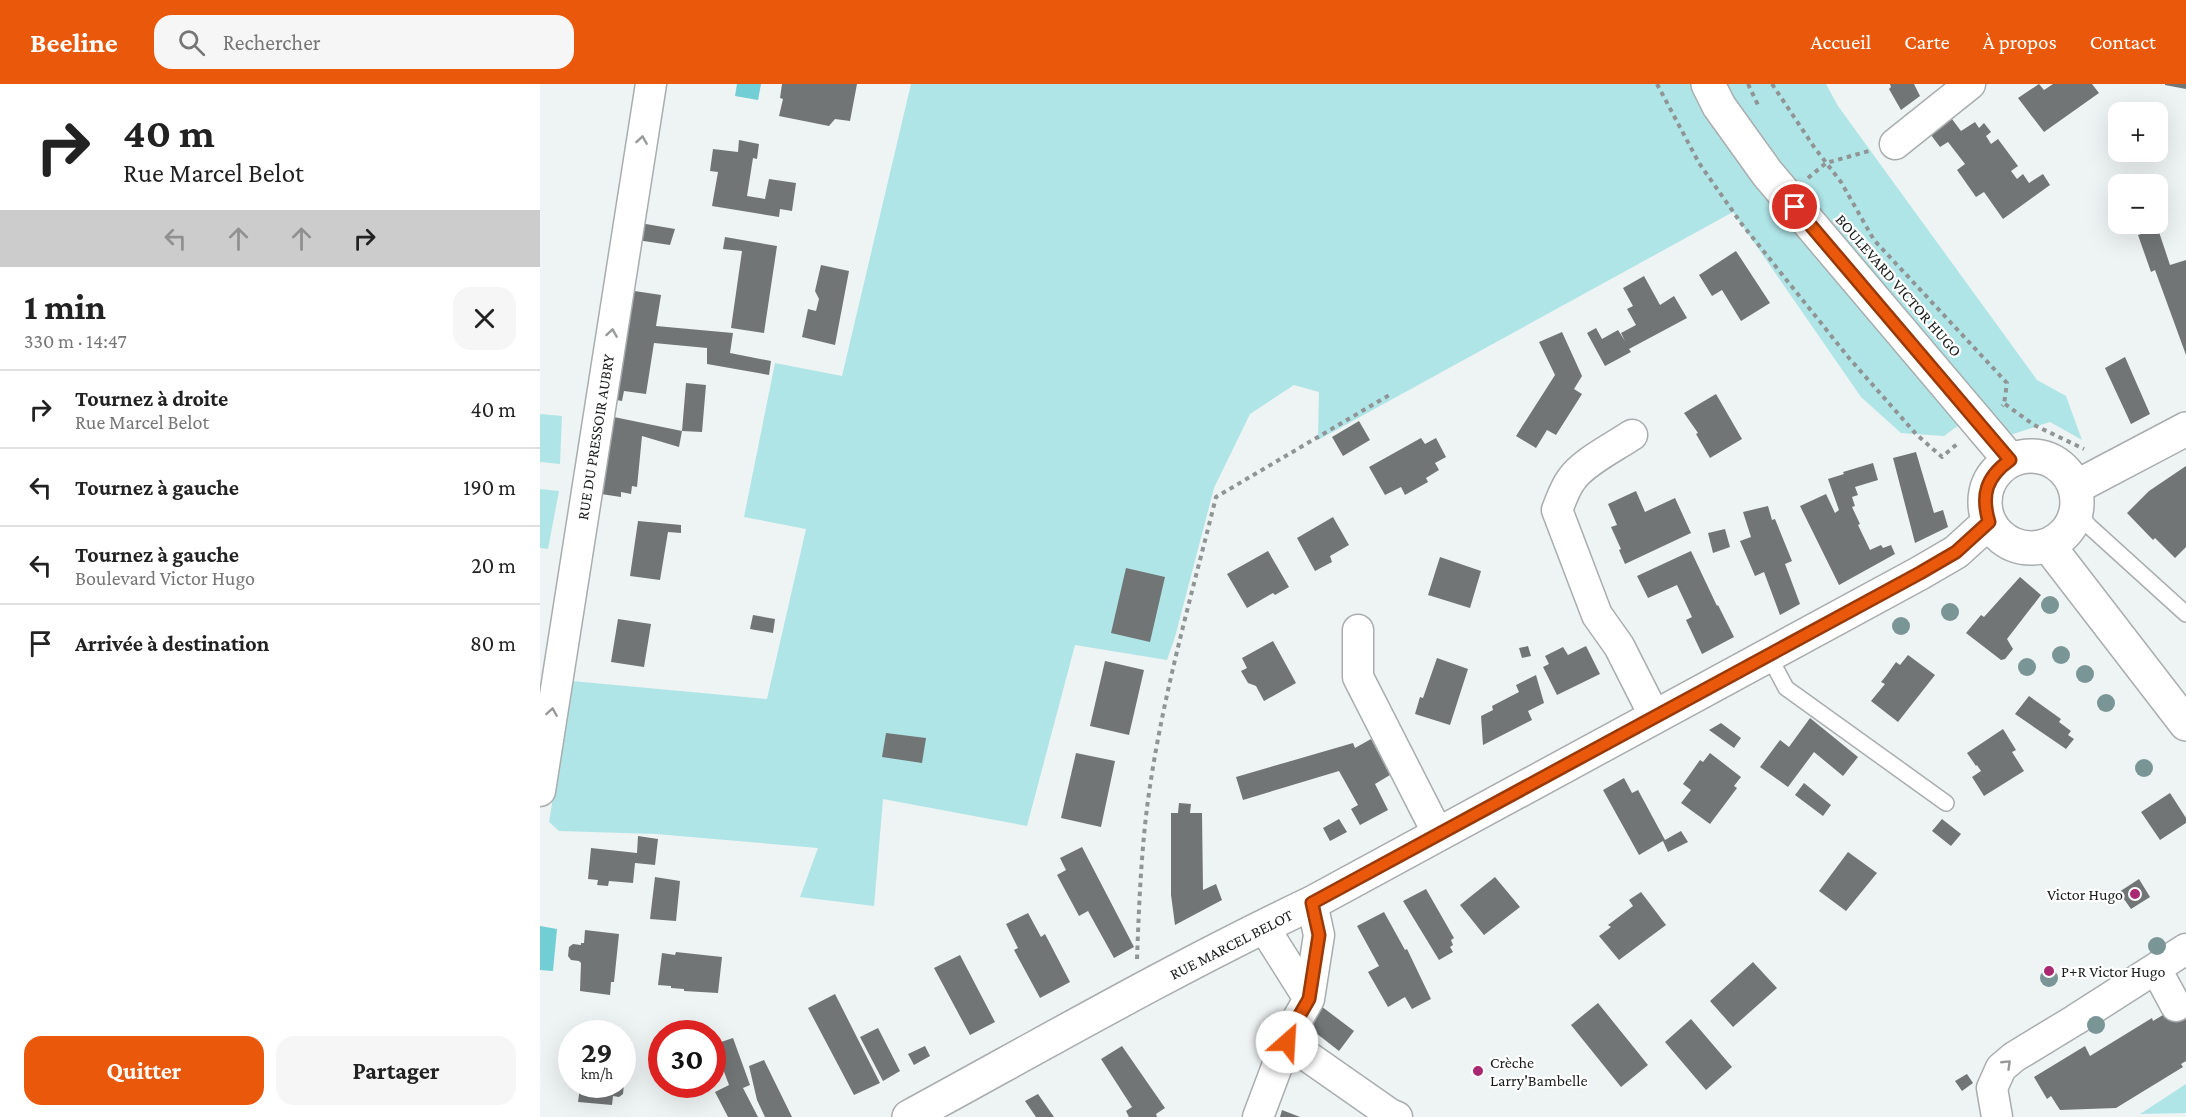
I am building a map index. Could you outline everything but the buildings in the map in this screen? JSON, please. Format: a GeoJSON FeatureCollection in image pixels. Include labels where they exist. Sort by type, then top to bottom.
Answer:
{"type":"FeatureCollection","features":[{"type":"Feature","properties":{"kind":"main road","name":"BOULEVARD VICTOR HUGO"},"geometry":{"type":"LineString","coordinates":[[1708,84],[1719,106],[1767,173],[1992,414],[2010,460]]}},
{"type":"Feature","properties":{"kind":"main road"},"geometry":{"type":"LineString","coordinates":[[2076,500],[2186,429]]}},
{"type":"Feature","properties":{"kind":"main road"},"geometry":{"type":"LineString","coordinates":[[2025,455],[2041,456],[2056,462],[2068,473],[2076,500],[2071,526],[2061,538],[2048,545],[2034,548],[2021,547],[1997,534],[1989,522],[1985,508],[1988,487],[1998,469],[2010,460],[2025,455]]}},
{"type":"Feature","properties":{"kind":"main road","name":"RUE MARCEL BELOT"},"geometry":{"type":"LineString","coordinates":[[909,1117],[1136,993],[1263,926],[1312,903],[1769,656],[1956,552],[1989,522]]}},
{"type":"Feature","properties":{"kind":"main road"},"geometry":{"type":"LineString","coordinates":[[2048,545],[2186,724]]}},
{"type":"Feature","properties":{"kind":"street","name":"RUE DU PRESSOIR AUBRY"},"geometry":{"type":"LineString","coordinates":[[540,790],[651,84]]}},
{"type":"Feature","properties":{"kind":"street"},"geometry":{"type":"LineString","coordinates":[[1895,144],[1970,84]]}},
{"type":"Feature","properties":{"kind":"street"},"geometry":{"type":"LineString","coordinates":[[1632,435],[1589,462],[1571,479],[1557,510],[1597,615],[1619,646],[1655,717]]}},
{"type":"Feature","properties":{"kind":"street"},"geometry":{"type":"LineString","coordinates":[[1358,630],[1358,677],[1438,834]]}},
{"type":"Feature","properties":{"kind":"street"},"geometry":{"type":"LineString","coordinates":[[1258,1117],[1290,1032],[1309,999],[1319,935],[1312,903]]}},
{"type":"Feature","properties":{"kind":"street"},"geometry":{"type":"LineString","coordinates":[[1263,926],[1309,999]]}},
{"type":"Feature","properties":{"kind":"street"},"geometry":{"type":"LineString","coordinates":[[1997,1117],[1992,1088],[2001,1068],[2014,1057],[2186,950]]}},
{"type":"Feature","properties":{"kind":"street"},"geometry":{"type":"LineString","coordinates":[[2162,980],[2176,1006]]}},
{"type":"Feature","properties":{"kind":"street"},"geometry":{"type":"LineString","coordinates":[[1287,1042],[1389,1114],[1397,1117]]}},
{"type":"Feature","properties":{"kind":"lane"},"geometry":{"type":"LineString","coordinates":[[2076,500],[2089,526],[2186,614]]}},
{"type":"Feature","properties":{"kind":"lane"},"geometry":{"type":"LineString","coordinates":[[1769,656],[1786,688],[1946,804]]}},
{"type":"Feature","properties":{"kind":"path"},"geometry":{"type":"LineString","coordinates":[[1657,84],[1699,163],[1741,224],[1849,358],[1916,434],[1942,457],[1992,414],[2007,383],[1874,240],[1841,182],[1814,147],[1772,84]]}},
{"type":"Feature","properties":{"kind":"path"},"geometry":{"type":"LineString","coordinates":[[1748,84],[1764,114]]}},
{"type":"Feature","properties":{"kind":"path"},"geometry":{"type":"LineString","coordinates":[[1802,169],[1808,178],[1826,163],[1895,144]]}},
{"type":"Feature","properties":{"kind":"path"},"geometry":{"type":"LineString","coordinates":[[1136,993],[1141,866],[1148,799],[1169,682],[1216,497],[1391,394]]}},
{"type":"Feature","properties":{"kind":"path"},"geometry":{"type":"LineString","coordinates":[[1992,414],[1997,396]]}},
{"type":"Feature","properties":{"kind":"path"},"geometry":{"type":"LineString","coordinates":[[1992,414],[2034,425],[2085,450]]}},
{"type":"Feature","properties":{"kind":"shaded area"},"geometry":{"type":"Polygon","coordinates":[[[737,84],[761,84],[758,100],[735,96],[737,84]]]}},
{"type":"Feature","properties":{"kind":"shaded area"},"geometry":{"type":"Polygon","coordinates":[[[911,84],[1695,84],[1806,238],[1959,425],[1944,436],[1901,433],[1861,397],[1733,212],[1318,440],[1319,392],[1294,385],[1250,414],[1214,488],[1167,660],[1075,645],[1027,826],[883,799],[874,906],[800,897],[818,848],[656,834],[559,831],[549,822],[572,681],[767,699],[806,529],[744,517],[775,363],[842,376],[911,84]]]}},
{"type":"Feature","properties":{"kind":"shaded area"},"geometry":{"type":"Polygon","coordinates":[[[1724,84],[1826,84],[1838,106],[2037,380],[2066,396],[2082,440],[2050,422],[2007,436],[1781,171],[1724,84]]]}},
{"type":"Feature","properties":{"kind":"shaded area"},"geometry":{"type":"Polygon","coordinates":[[[540,414],[562,416],[560,464],[540,462],[540,414]]]}},
{"type":"Feature","properties":{"kind":"shaded area"},"geometry":{"type":"Polygon","coordinates":[[[540,489],[559,491],[548,549],[540,548],[540,489]]]}},
{"type":"Feature","properties":{"kind":"shaded area"},"geometry":{"type":"Polygon","coordinates":[[[540,926],[557,929],[553,971],[540,970],[540,926]]]}},
{"type":"Feature","properties":{"kind":"shaded area"},"geometry":{"type":"Polygon","coordinates":[[[2186,1084],[2186,1113],[2140,1114],[2186,1084]]]}},
{"type":"Feature","properties":{"kind":"place","name":"Victor Hugo"},"geometry":{"type":"Point","coordinates":[2135,894]}},
{"type":"Feature","properties":{"kind":"place","name":"P+R Victor Hugo"},"geometry":{"type":"Point","coordinates":[2049,971]}},
{"type":"Feature","properties":{"kind":"place","name":"Crèche Larry'Bambelle"},"geometry":{"type":"Point","coordinates":[1478,1071]}},
{"type":"Feature","properties":{"kind":"route"},"geometry":{"type":"LineString","coordinates":[[1287,1042],[1290,1032],[1309,999],[1319,935],[1312,903],[1920,573],[1956,552],[1989,522],[1985,508],[1985,494],[1990,480],[1998,469],[2010,460],[1795,207]]}}]}
